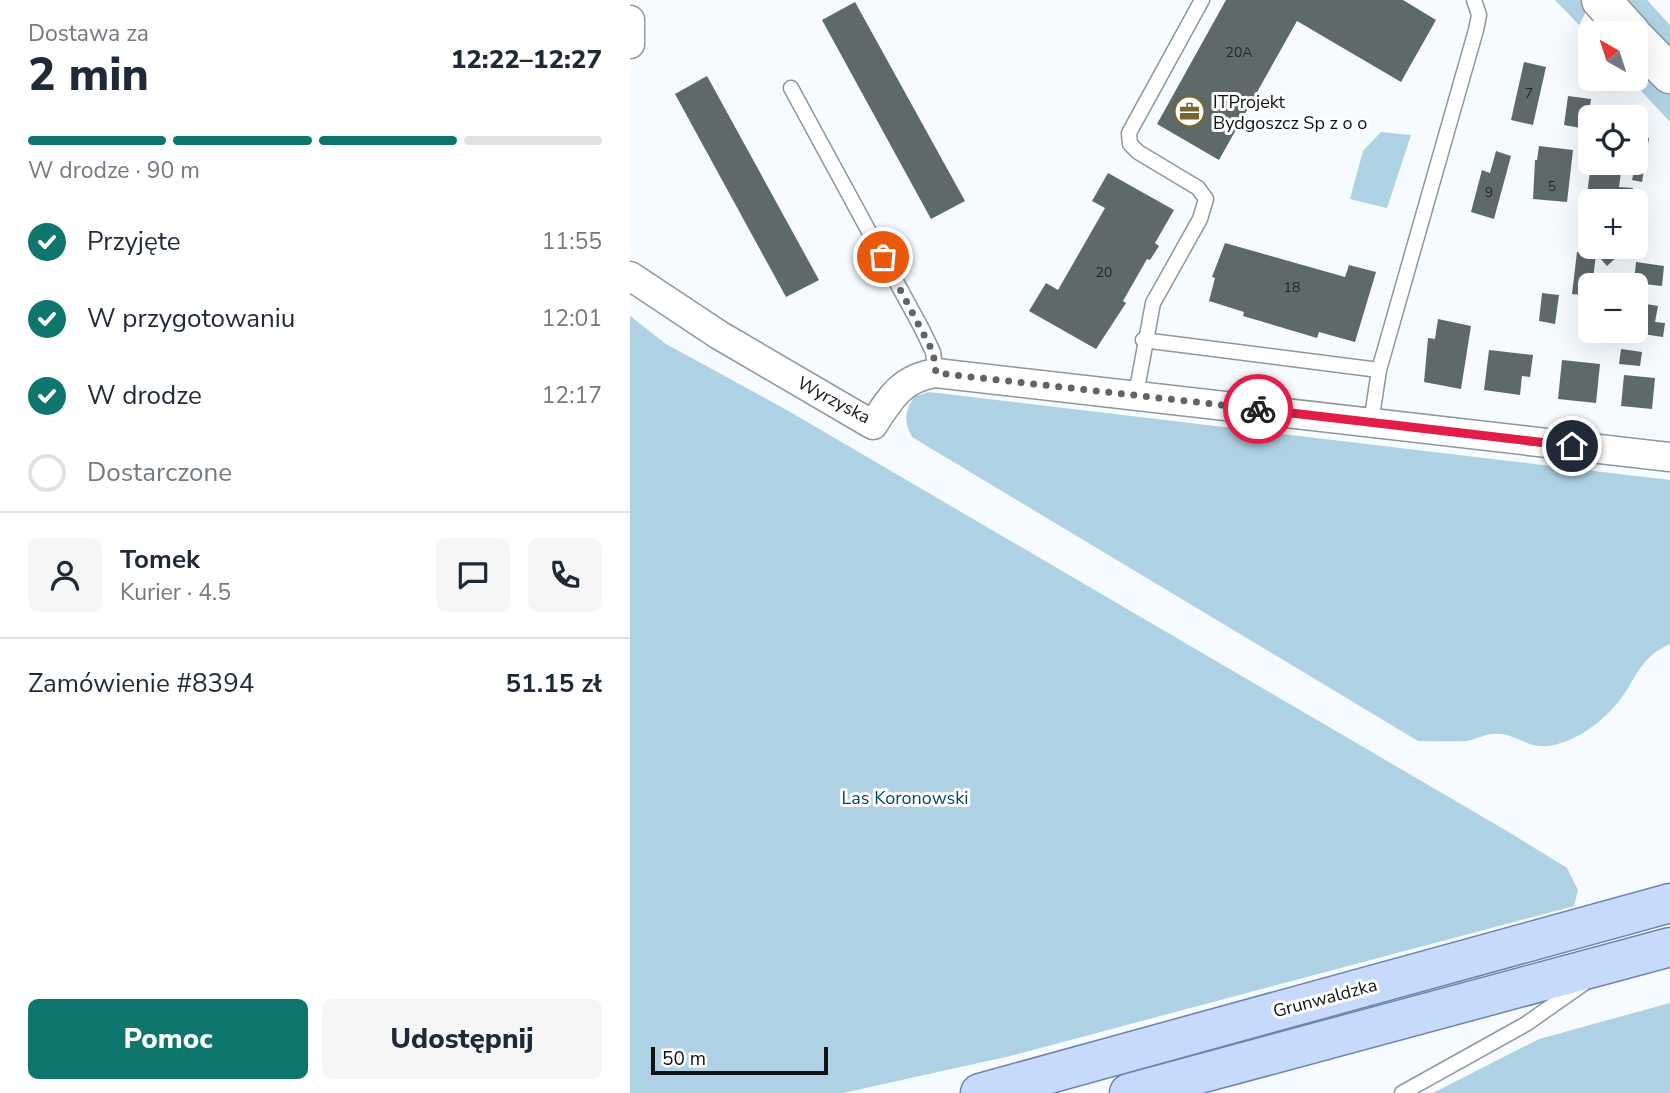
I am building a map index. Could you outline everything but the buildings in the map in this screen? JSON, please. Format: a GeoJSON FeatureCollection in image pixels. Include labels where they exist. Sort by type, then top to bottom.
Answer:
{"type":"FeatureCollection","features":[{"type":"Feature","properties":{"kind":"main road","name":"Grunwaldzka"},"geometry":{"type":"LineString","coordinates":[[980,1093],[1670,903]]}},
{"type":"Feature","properties":{"kind":"main road"},"geometry":{"type":"LineString","coordinates":[[1129,1093],[1670,947]]}},
{"type":"Feature","properties":{"kind":"street"},"geometry":{"type":"LineString","coordinates":[[1601,0],[1620,21]]}},
{"type":"Feature","properties":{"kind":"street"},"geometry":{"type":"LineString","coordinates":[[630,20],[630,44]]}},
{"type":"Feature","properties":{"kind":"street"},"geometry":{"type":"LineString","coordinates":[[1648,51],[1670,74]]}},
{"type":"Feature","properties":{"kind":"street","name":"Wyrzyska"},"geometry":{"type":"LineString","coordinates":[[630,276],[719,335],[873,425],[904,383],[918,376],[936,373],[1670,457]]}},
{"type":"Feature","properties":{"kind":"lane"},"geometry":{"type":"LineString","coordinates":[[1136,394],[1143,340],[1153,303],[1200,219],[1206,199],[1201,191],[1135,149],[1129,141],[1129,133],[1202,0]]}},
{"type":"Feature","properties":{"kind":"lane"},"geometry":{"type":"LineString","coordinates":[[1371,423],[1379,370],[1476,30],[1479,15],[1474,0]]}},
{"type":"Feature","properties":{"kind":"lane"},"geometry":{"type":"LineString","coordinates":[[791,88],[922,330],[933,352],[936,373]]}},
{"type":"Feature","properties":{"kind":"lane"},"geometry":{"type":"LineString","coordinates":[[1143,340],[1379,370]]}},
{"type":"Feature","properties":{"kind":"lane"},"geometry":{"type":"LineString","coordinates":[[1402,1093],[1526,1024],[1618,960]]}},
{"type":"Feature","properties":{"kind":"green space"},"geometry":{"type":"Polygon","coordinates":[[[1555,0],[1583,0],[1589,6],[1578,24],[1555,0]]]}},
{"type":"Feature","properties":{"kind":"green space"},"geometry":{"type":"Polygon","coordinates":[[[1619,0],[1647,0],[1670,25],[1670,54],[1648,31],[1648,21],[1639,21],[1619,0]]]}},
{"type":"Feature","properties":{"kind":"green space"},"geometry":{"type":"Polygon","coordinates":[[[1651,72],[1670,93],[1670,122],[1641,91],[1648,91],[1648,73],[1651,72]]]}},
{"type":"Feature","properties":{"kind":"green space"},"geometry":{"type":"Polygon","coordinates":[[[1381,132],[1411,135],[1387,208],[1350,199],[1363,151],[1381,132]]]}},
{"type":"Feature","properties":{"kind":"green space","name":"Las Koronowski"},"geometry":{"type":"Polygon","coordinates":[[[630,316],[666,344],[785,409],[1567,868],[1578,890],[1574,906],[1010,1056],[843,1093],[630,1093],[630,316]]]}},
{"type":"Feature","properties":{"kind":"green space"},"geometry":{"type":"Polygon","coordinates":[[[929,392],[1670,480],[1670,644],[1643,664],[1607,714],[1571,740],[1539,746],[1500,734],[1466,741],[1418,741],[912,437],[906,421],[909,406],[915,396],[929,392]]]}},
{"type":"Feature","properties":{"kind":"green space"},"geometry":{"type":"Polygon","coordinates":[[[1670,1003],[1670,1093],[1433,1093],[1539,1039],[1670,1003]]]}},
{"type":"Feature","properties":{"kind":"way so far"},"geometry":{"type":"LineString","coordinates":[[883,257],[933,352],[936,373],[1258,409]]}},
{"type":"Feature","properties":{"kind":"place","name":"ITProjekt Bydgoszcz Sp z o o"},"geometry":{"type":"Point","coordinates":[1190,112]}},
{"type":"Feature","properties":{"kind":"route"},"geometry":{"type":"LineString","coordinates":[[1258,409],[1572,446]]}}]}
